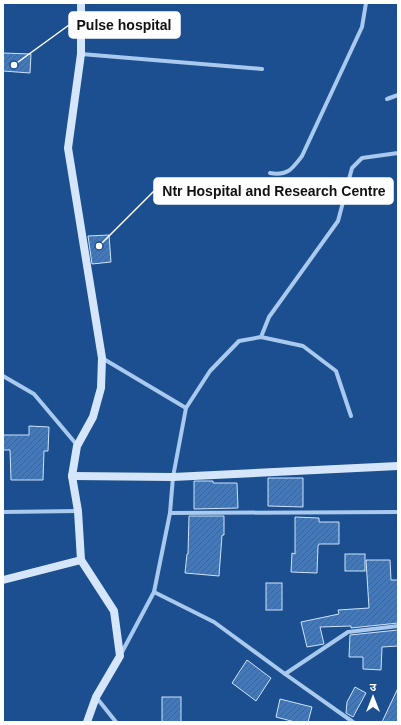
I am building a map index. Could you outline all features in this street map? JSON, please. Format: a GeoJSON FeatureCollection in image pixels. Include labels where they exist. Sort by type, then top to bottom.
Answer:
{"type":"FeatureCollection","features":[{"type":"Feature","properties":{"kind":"street"},"geometry":{"type":"LineString","coordinates":[[81,3],[81,54],[68,148],[102,358],[101,388],[93,417],[77,446],[72,476],[78,511],[81,560],[114,611],[120,656]]}},
{"type":"Feature","properties":{"kind":"street"},"geometry":{"type":"LineString","coordinates":[[270,173],[279,175],[292,170],[302,156],[362,27],[366,3]]}},
{"type":"Feature","properties":{"kind":"street"},"geometry":{"type":"LineString","coordinates":[[81,54],[262,69]]}},
{"type":"Feature","properties":{"kind":"street"},"geometry":{"type":"LineString","coordinates":[[387,99],[398,95]]}},
{"type":"Feature","properties":{"kind":"street"},"geometry":{"type":"LineString","coordinates":[[261,337],[269,317],[338,221],[352,168],[362,158],[398,153]]}},
{"type":"Feature","properties":{"kind":"street"},"geometry":{"type":"LineString","coordinates":[[87,722],[96,697],[154,592],[170,513],[173,477],[186,408],[210,371],[239,341],[261,337],[303,346],[336,371],[351,416]]}},
{"type":"Feature","properties":{"kind":"street"},"geometry":{"type":"LineString","coordinates":[[102,358],[186,408]]}},
{"type":"Feature","properties":{"kind":"street"},"geometry":{"type":"LineString","coordinates":[[3,376],[34,394],[77,446]]}},
{"type":"Feature","properties":{"kind":"street"},"geometry":{"type":"LineString","coordinates":[[72,476],[173,477],[398,466]]}},
{"type":"Feature","properties":{"kind":"street"},"geometry":{"type":"LineString","coordinates":[[3,512],[78,511]]}},
{"type":"Feature","properties":{"kind":"street"},"geometry":{"type":"LineString","coordinates":[[170,513],[398,512]]}},
{"type":"Feature","properties":{"kind":"street"},"geometry":{"type":"LineString","coordinates":[[3,580],[81,560]]}},
{"type":"Feature","properties":{"kind":"street"},"geometry":{"type":"LineString","coordinates":[[154,592],[214,622],[353,722]]}},
{"type":"Feature","properties":{"kind":"street"},"geometry":{"type":"LineString","coordinates":[[285,674],[348,632],[398,626]]}},
{"type":"Feature","properties":{"kind":"street"},"geometry":{"type":"LineString","coordinates":[[96,697],[116,722]]}},
{"type":"Feature","properties":{"kind":"building"},"geometry":{"type":"Polygon","coordinates":[[[3,53],[31,54],[30,73],[3,71],[3,53]]]}},
{"type":"Feature","properties":{"kind":"building"},"geometry":{"type":"Polygon","coordinates":[[[109,235],[111,262],[92,264],[88,236],[109,235]]]}},
{"type":"Feature","properties":{"kind":"building"},"geometry":{"type":"Polygon","coordinates":[[[29,426],[49,427],[48,451],[44,451],[43,480],[11,480],[10,450],[3,450],[3,435],[29,435],[29,426]]]}},
{"type":"Feature","properties":{"kind":"building"},"geometry":{"type":"Polygon","coordinates":[[[268,478],[303,478],[303,507],[268,506],[268,478]]]}},
{"type":"Feature","properties":{"kind":"building"},"geometry":{"type":"Polygon","coordinates":[[[194,481],[237,483],[238,508],[194,509],[194,481]]]}},
{"type":"Feature","properties":{"kind":"building"},"geometry":{"type":"Polygon","coordinates":[[[189,516],[224,516],[224,535],[222,535],[219,576],[185,573],[188,554],[189,516]]]}},
{"type":"Feature","properties":{"kind":"building"},"geometry":{"type":"Polygon","coordinates":[[[295,517],[319,518],[319,522],[339,522],[339,544],[319,544],[318,546],[317,573],[291,572],[292,553],[295,554],[295,517]]]}},
{"type":"Feature","properties":{"kind":"building"},"geometry":{"type":"Polygon","coordinates":[[[345,554],[365,554],[365,571],[345,571],[345,554]]]}},
{"type":"Feature","properties":{"kind":"building"},"geometry":{"type":"Polygon","coordinates":[[[366,560],[390,560],[391,580],[398,580],[398,623],[351,628],[351,626],[320,627],[324,644],[307,647],[301,622],[339,614],[338,610],[369,608],[366,560]]]}},
{"type":"Feature","properties":{"kind":"building"},"geometry":{"type":"Polygon","coordinates":[[[266,583],[282,583],[282,610],[266,610],[266,583]]]}},
{"type":"Feature","properties":{"kind":"building"},"geometry":{"type":"Polygon","coordinates":[[[398,630],[398,646],[382,647],[381,670],[363,669],[363,657],[349,657],[350,635],[398,630]]]}},
{"type":"Feature","properties":{"kind":"building"},"geometry":{"type":"Polygon","coordinates":[[[247,660],[271,678],[256,701],[232,683],[247,660]]]}},
{"type":"Feature","properties":{"kind":"building"},"geometry":{"type":"Polygon","coordinates":[[[355,687],[366,693],[353,717],[346,713],[347,702],[355,687]]]}},
{"type":"Feature","properties":{"kind":"building"},"geometry":{"type":"Polygon","coordinates":[[[398,688],[398,722],[382,722],[398,688]]]}},
{"type":"Feature","properties":{"kind":"building"},"geometry":{"type":"Polygon","coordinates":[[[162,697],[181,697],[181,722],[162,722],[162,697]]]}},
{"type":"Feature","properties":{"kind":"building"},"geometry":{"type":"Polygon","coordinates":[[[280,699],[312,707],[308,722],[295,722],[276,717],[280,699]]]}},
{"type":"Feature","properties":{"kind":"place","name":"Pulse hospital"},"geometry":{"type":"Point","coordinates":[14,65]}},
{"type":"Feature","properties":{"kind":"place","name":"Ntr Hospital and Research Centre"},"geometry":{"type":"Point","coordinates":[99,246]}}]}
